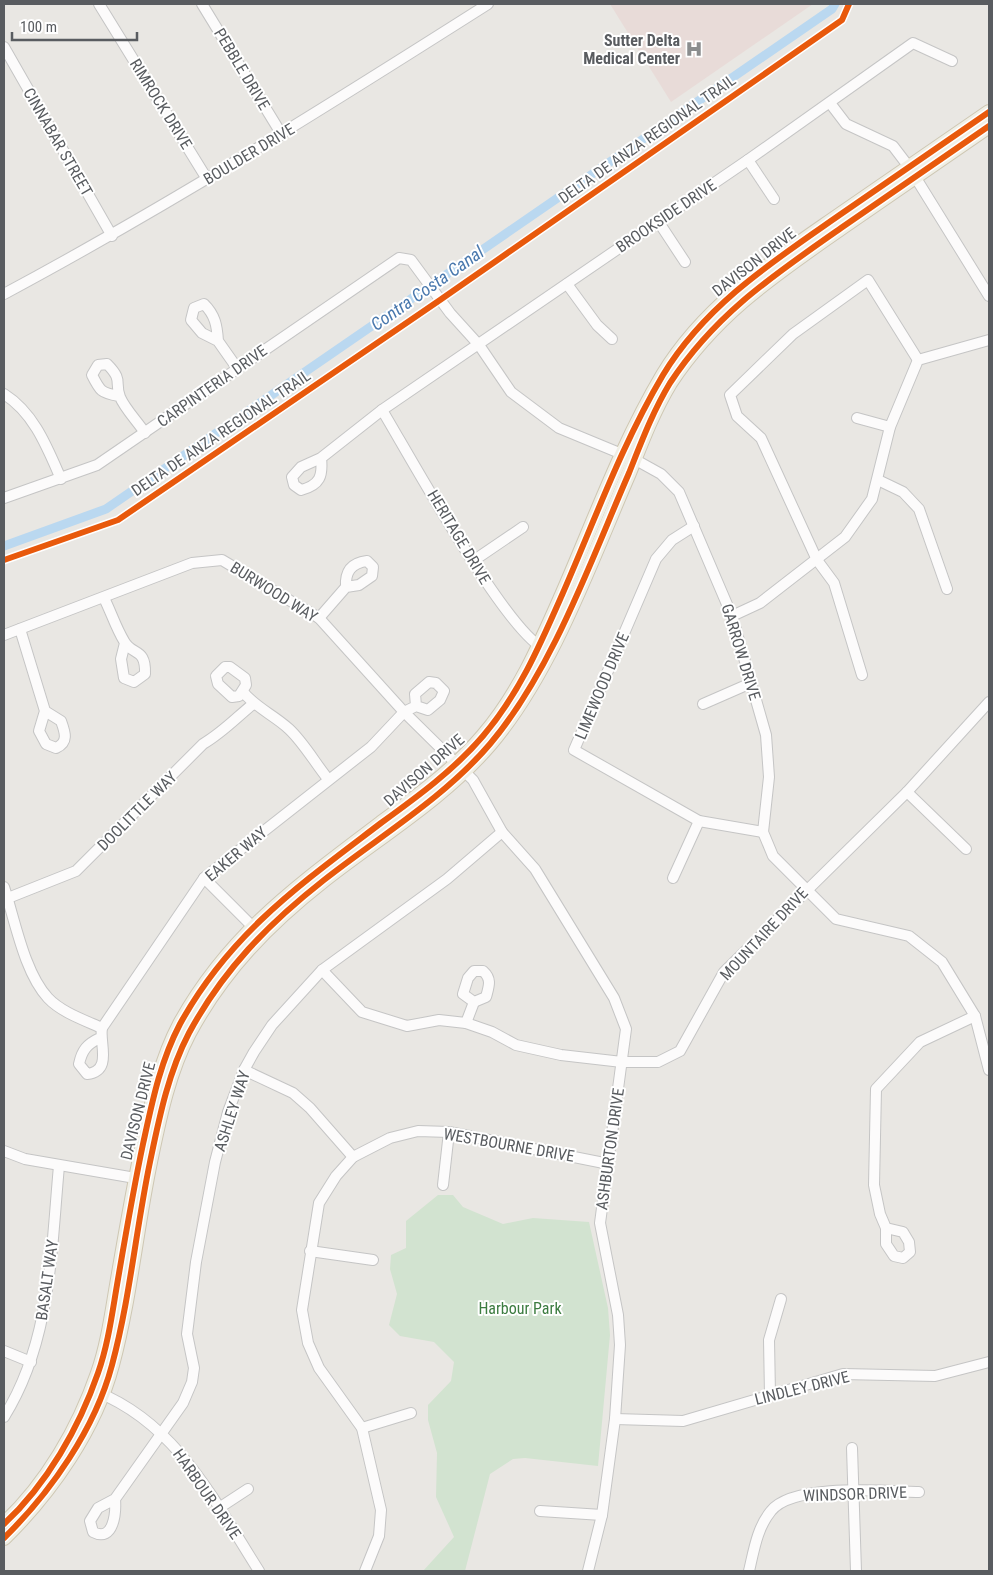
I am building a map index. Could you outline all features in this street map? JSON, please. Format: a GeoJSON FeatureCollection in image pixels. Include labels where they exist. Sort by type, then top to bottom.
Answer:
{"type":"FeatureCollection","features":[{"type":"Feature","properties":{"kind":"main road","name":"DAVISON DRIVE"},"geometry":{"type":"LineString","coordinates":[[912,172],[989,112]]}},
{"type":"Feature","properties":{"kind":"main road","name":"DAVISON DRIVE"},"geometry":{"type":"LineString","coordinates":[[4,1538],[55,1480],[76,1448],[96,1392],[98,1371],[109,1331],[141,1179],[154,1091],[177,1032],[214,970],[314,874],[426,790],[459,768],[482,738],[545,649],[664,374],[698,327],[726,299],[767,266],[912,172],[989,126]]}},
{"type":"Feature","properties":{"kind":"main road","name":"DAVISON DRIVE"},"geometry":{"type":"LineString","coordinates":[[4,1524],[49,1471],[96,1392]]}},
{"type":"Feature","properties":{"kind":"street","name":"RIMROCK DRIVE"},"geometry":{"type":"LineString","coordinates":[[99,4],[207,179]]}},
{"type":"Feature","properties":{"kind":"street","name":"PEBBLE DRIVE"},"geometry":{"type":"LineString","coordinates":[[202,4],[282,135]]}},
{"type":"Feature","properties":{"kind":"street","name":"BOULDER DRIVE"},"geometry":{"type":"LineString","coordinates":[[4,294],[112,236],[282,135],[488,4]]}},
{"type":"Feature","properties":{"kind":"street","name":"BROOKSIDE DRIVE"},"geometry":{"type":"LineString","coordinates":[[321,458],[382,410],[748,160],[913,43],[952,61]]}},
{"type":"Feature","properties":{"kind":"street","name":"CINNABAR STREET"},"geometry":{"type":"LineString","coordinates":[[4,47],[112,236]]}},
{"type":"Feature","properties":{"kind":"street"},"geometry":{"type":"LineString","coordinates":[[830,103],[846,124],[893,146],[912,172],[989,296]]}},
{"type":"Feature","properties":{"kind":"street"},"geometry":{"type":"LineString","coordinates":[[748,160],[774,199]]}},
{"type":"Feature","properties":{"kind":"street"},"geometry":{"type":"LineString","coordinates":[[658,221],[685,262]]}},
{"type":"Feature","properties":{"kind":"street","name":"CARPINTERIA DRIVE"},"geometry":{"type":"LineString","coordinates":[[4,498],[97,465],[398,258],[411,260]]}},
{"type":"Feature","properties":{"kind":"street","name":"GARROW DRIVE"},"geometry":{"type":"LineString","coordinates":[[411,260],[423,273],[440,300],[479,345],[511,392],[559,428],[629,457],[661,474],[679,492],[732,616],[766,735],[769,777],[763,832],[773,856],[836,919],[909,936],[942,962],[976,1016],[989,1070]]}},
{"type":"Feature","properties":{"kind":"street"},"geometry":{"type":"LineString","coordinates":[[862,675],[834,583],[817,560],[761,438],[737,416],[730,395],[793,334],[868,280],[918,360]]}},
{"type":"Feature","properties":{"kind":"street"},"geometry":{"type":"LineString","coordinates":[[568,284],[597,324],[612,339]]}},
{"type":"Feature","properties":{"kind":"street"},"geometry":{"type":"LineString","coordinates":[[918,360],[989,340]]}},
{"type":"Feature","properties":{"kind":"street"},"geometry":{"type":"LineString","coordinates":[[218,341],[237,368]]}},
{"type":"Feature","properties":{"kind":"street"},"geometry":{"type":"LineString","coordinates":[[732,616],[760,603],[845,537],[872,499],[890,426],[918,360]]}},
{"type":"Feature","properties":{"kind":"street"},"geometry":{"type":"LineString","coordinates":[[4,394],[18,403],[44,439],[61,479]]}},
{"type":"Feature","properties":{"kind":"street"},"geometry":{"type":"LineString","coordinates":[[119,396],[145,433]]}},
{"type":"Feature","properties":{"kind":"street","name":"HERITAGE DRIVE"},"geometry":{"type":"LineString","coordinates":[[382,410],[487,585],[530,638],[545,649]]}},
{"type":"Feature","properties":{"kind":"street"},"geometry":{"type":"LineString","coordinates":[[857,418],[890,426]]}},
{"type":"Feature","properties":{"kind":"street"},"geometry":{"type":"LineString","coordinates":[[878,480],[903,492],[919,509],[947,589]]}},
{"type":"Feature","properties":{"kind":"street","name":"LIMEWOOD DRIVE"},"geometry":{"type":"LineString","coordinates":[[694,526],[672,540],[656,559],[574,750],[699,821],[763,832]]}},
{"type":"Feature","properties":{"kind":"street"},"geometry":{"type":"LineString","coordinates":[[473,562],[523,527]]}},
{"type":"Feature","properties":{"kind":"street","name":"BURWOOD WAY"},"geometry":{"type":"LineString","coordinates":[[4,634],[104,598],[192,563],[222,560],[319,618],[404,712],[459,768]]}},
{"type":"Feature","properties":{"kind":"street"},"geometry":{"type":"LineString","coordinates":[[319,618],[346,587]]}},
{"type":"Feature","properties":{"kind":"street"},"geometry":{"type":"LineString","coordinates":[[104,598],[125,644]]}},
{"type":"Feature","properties":{"kind":"street"},"geometry":{"type":"LineString","coordinates":[[20,629],[45,711]]}},
{"type":"Feature","properties":{"kind":"street"},"geometry":{"type":"LineString","coordinates":[[703,704],[751,683]]}},
{"type":"Feature","properties":{"kind":"street"},"geometry":{"type":"LineString","coordinates":[[243,692],[253,704],[271,714],[290,730],[328,780]]}},
{"type":"Feature","properties":{"kind":"street","name":"MOUNTAIRE DRIVE"},"geometry":{"type":"LineString","coordinates":[[322,970],[362,1012],[407,1026],[439,1020],[466,1023],[492,1032],[516,1045],[561,1055],[622,1062],[658,1062],[680,1051],[724,972],[805,890],[907,792],[989,702]]}},
{"type":"Feature","properties":{"kind":"street","name":"DOOLITTLE WAY"},"geometry":{"type":"LineString","coordinates":[[8,898],[76,871],[203,744],[222,733],[233,720],[253,704]]}},
{"type":"Feature","properties":{"kind":"street"},"geometry":{"type":"LineString","coordinates":[[404,712],[416,706]]}},
{"type":"Feature","properties":{"kind":"street","name":"EAKER WAY"},"geometry":{"type":"LineString","coordinates":[[8,898],[32,973],[48,998],[101,1033],[204,878],[371,747],[404,712]]}},
{"type":"Feature","properties":{"kind":"street","name":"ASHBURTON DRIVE"},"geometry":{"type":"LineString","coordinates":[[459,768],[473,780],[502,832],[535,869],[614,998],[626,1029],[600,1223],[618,1315],[620,1345],[615,1419],[602,1515],[588,1571]]}},
{"type":"Feature","properties":{"kind":"street"},"geometry":{"type":"LineString","coordinates":[[907,792],[966,849]]}},
{"type":"Feature","properties":{"kind":"street"},"geometry":{"type":"LineString","coordinates":[[673,878],[699,821]]}},
{"type":"Feature","properties":{"kind":"street","name":"ASHLEY WAY"},"geometry":{"type":"LineString","coordinates":[[115,1499],[183,1403],[192,1382],[194,1368],[186,1334],[196,1262],[215,1162],[228,1112],[244,1070],[272,1025],[322,970],[446,879],[502,832]]}},
{"type":"Feature","properties":{"kind":"street"},"geometry":{"type":"LineString","coordinates":[[204,878],[257,930]]}},
{"type":"Feature","properties":{"kind":"street"},"geometry":{"type":"LineString","coordinates":[[4,887],[8,898]]}},
{"type":"Feature","properties":{"kind":"street"},"geometry":{"type":"LineString","coordinates":[[466,1023],[474,1002]]}},
{"type":"Feature","properties":{"kind":"street"},"geometry":{"type":"LineString","coordinates":[[886,1228],[880,1214],[874,1185],[876,1089],[920,1042],[976,1016]]}},
{"type":"Feature","properties":{"kind":"street"},"geometry":{"type":"LineString","coordinates":[[244,1070],[292,1093],[310,1108],[353,1157]]}},
{"type":"Feature","properties":{"kind":"street","name":"WESTBOURNE DRIVE"},"geometry":{"type":"LineString","coordinates":[[365,1571],[379,1536],[381,1510],[362,1428],[319,1368],[308,1343],[302,1310],[319,1203],[336,1176],[353,1157],[390,1138],[418,1131],[448,1132],[609,1164]]}},
{"type":"Feature","properties":{"kind":"street"},"geometry":{"type":"LineString","coordinates":[[443,1185],[448,1132]]}},
{"type":"Feature","properties":{"kind":"street"},"geometry":{"type":"LineString","coordinates":[[4,1151],[25,1159],[59,1166],[141,1179]]}},
{"type":"Feature","properties":{"kind":"street","name":"BASALT WAY"},"geometry":{"type":"LineString","coordinates":[[4,1417],[31,1362],[47,1299],[59,1166]]}},
{"type":"Feature","properties":{"kind":"street"},"geometry":{"type":"LineString","coordinates":[[310,1251],[373,1260]]}},
{"type":"Feature","properties":{"kind":"street"},"geometry":{"type":"LineString","coordinates":[[770,1395],[768,1340],[781,1299]]}},
{"type":"Feature","properties":{"kind":"street"},"geometry":{"type":"LineString","coordinates":[[4,1351],[31,1362]]}},
{"type":"Feature","properties":{"kind":"street","name":"LINDLEY DRIVE"},"geometry":{"type":"LineString","coordinates":[[615,1419],[683,1421],[843,1374],[935,1376],[989,1362]]}},
{"type":"Feature","properties":{"kind":"street","name":"HARBOUR DRIVE"},"geometry":{"type":"LineString","coordinates":[[96,1392],[126,1405],[163,1433],[192,1466],[259,1571]]}},
{"type":"Feature","properties":{"kind":"street"},"geometry":{"type":"LineString","coordinates":[[362,1428],[411,1412]]}},
{"type":"Feature","properties":{"kind":"street"},"geometry":{"type":"LineString","coordinates":[[852,1448],[856,1571]]}},
{"type":"Feature","properties":{"kind":"street"},"geometry":{"type":"LineString","coordinates":[[219,1508],[248,1489]]}},
{"type":"Feature","properties":{"kind":"street","name":"WINDSOR DRIVE"},"geometry":{"type":"LineString","coordinates":[[749,1571],[757,1536],[772,1510],[796,1495],[853,1490],[919,1492]]}},
{"type":"Feature","properties":{"kind":"street"},"geometry":{"type":"LineString","coordinates":[[540,1511],[602,1515]]}},
{"type":"Feature","properties":{"kind":"shaded area","name":"Sutter Delta Medical Center"},"geometry":{"type":"Polygon","coordinates":[[[610,4],[813,4],[671,102],[610,4]]]}},
{"type":"Feature","properties":{"kind":"green space","name":"Harbour Park"},"geometry":{"type":"Polygon","coordinates":[[[438,1195],[453,1195],[463,1207],[503,1224],[533,1218],[589,1222],[608,1308],[610,1335],[598,1466],[525,1458],[513,1459],[490,1474],[465,1571],[423,1571],[454,1537],[436,1497],[437,1453],[428,1420],[428,1405],[451,1381],[454,1362],[434,1342],[400,1336],[389,1325],[397,1294],[390,1269],[391,1255],[406,1248],[406,1221],[438,1195]]]}},
{"type":"Feature","properties":{"kind":"waterway","name":"Contra Costa Canal"},"geometry":{"type":"LineString","coordinates":[[4,546],[106,509],[832,9],[835,4]]}},
{"type":"Feature","properties":{"kind":"cycle path","name":"DELTA DE ANZA REGIONAL TRAIL"},"geometry":{"type":"LineString","coordinates":[[4,560],[118,520],[440,300],[842,20],[849,4]]}},
{"type":"Feature","properties":{"kind":"cycle path"},"geometry":{"type":"LineString","coordinates":[[4,1524],[34,1491],[60,1454],[81,1414],[98,1373],[109,1329],[136,1179],[157,1083],[173,1038],[200,992],[244,936],[269,912],[295,889],[447,772],[472,748],[496,720],[518,686],[537,651],[634,428],[663,375],[700,326],[743,285],[767,266],[989,112]]}},
{"type":"Feature","properties":{"kind":"cycle path"},"geometry":{"type":"LineString","coordinates":[[4,1538],[38,1501],[54,1480],[83,1436],[95,1413],[112,1365],[124,1314],[145,1187],[165,1096],[175,1064],[202,1010],[248,949],[266,931],[324,880],[411,816],[453,782],[490,744],[512,715],[533,683],[585,578],[658,405],[670,383],[707,336],[748,297],[792,262],[989,126]]}},
{"type":"Feature","properties":{"kind":"place","name":"Sutter Delta Medical Center"},"geometry":{"type":"Point","coordinates":[694,49]}}]}
